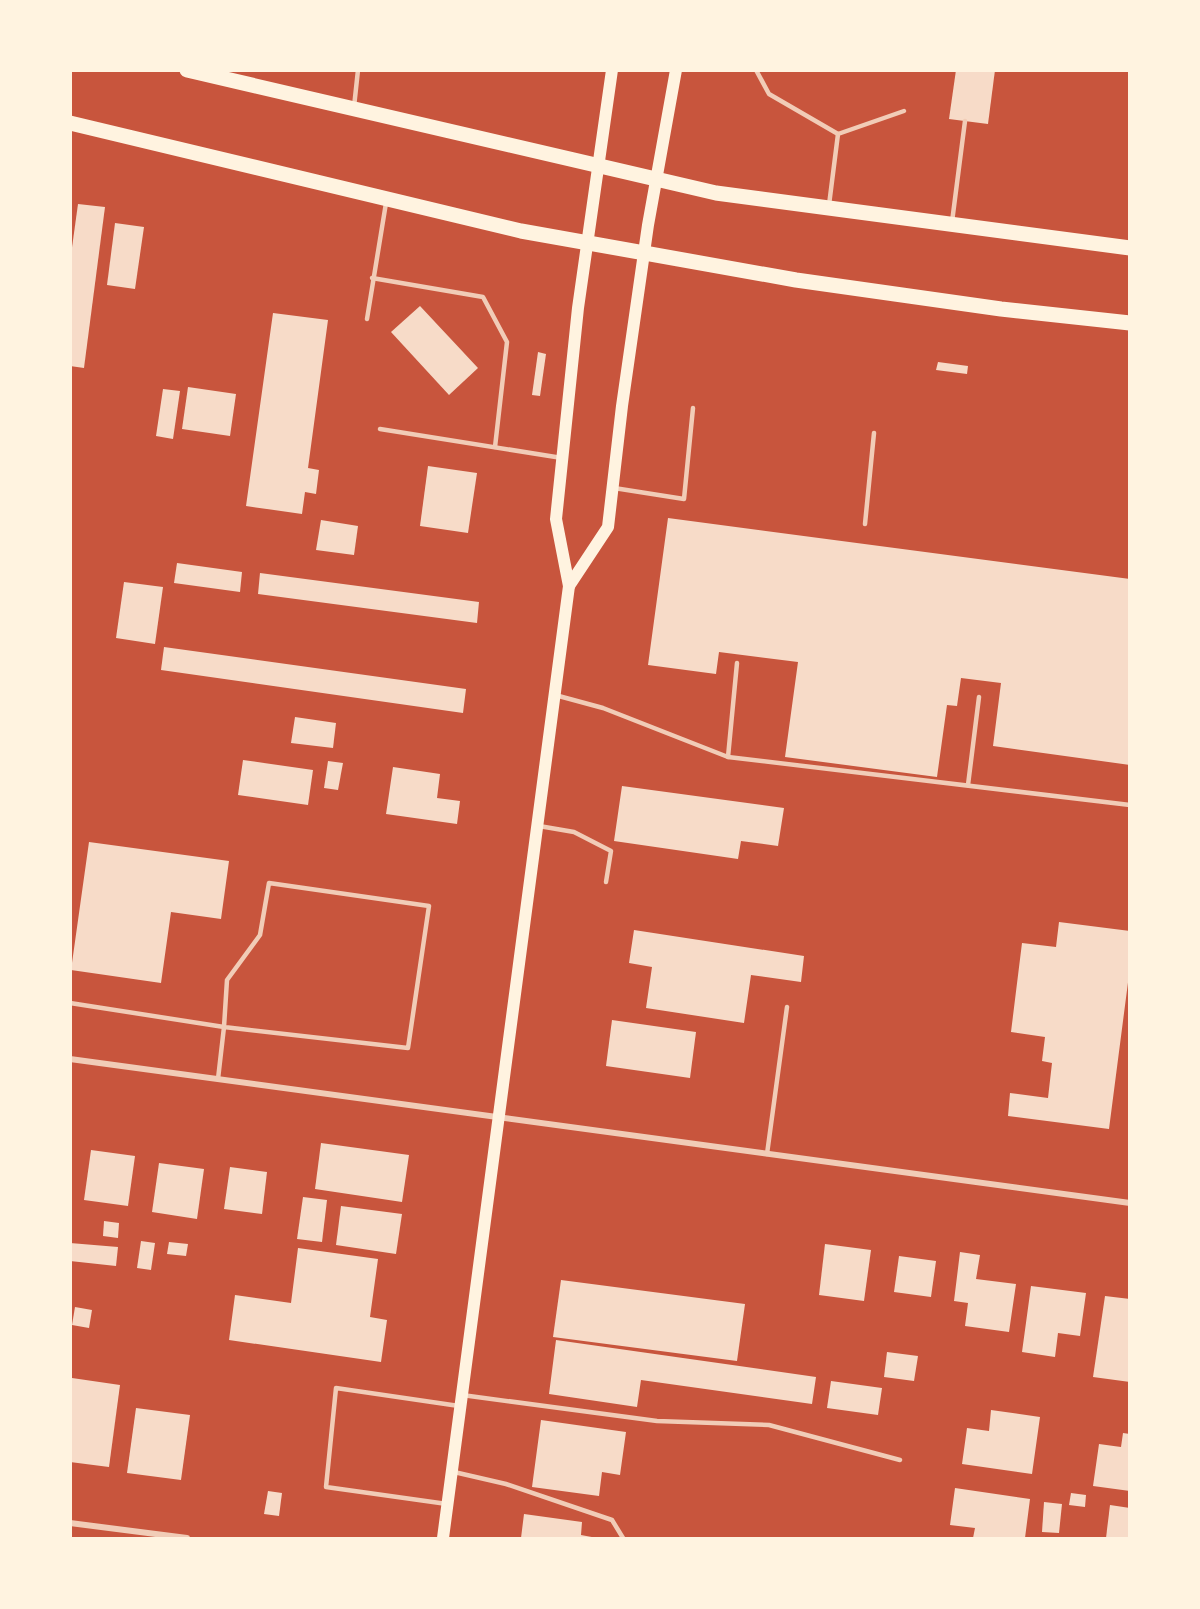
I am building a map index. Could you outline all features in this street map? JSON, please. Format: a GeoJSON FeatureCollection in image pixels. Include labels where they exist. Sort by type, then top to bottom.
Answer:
{"type":"FeatureCollection","features":[{"type":"Feature","properties":{"kind":"main road"},"geometry":{"type":"LineString","coordinates":[[187,70],[716,193],[1130,248]]}},
{"type":"Feature","properties":{"kind":"main road"},"geometry":{"type":"LineString","coordinates":[[443,1539],[569,586],[556,519],[587,242],[612,70]]}},
{"type":"Feature","properties":{"kind":"main road"},"geometry":{"type":"LineString","coordinates":[[569,586],[608,527],[644,252],[676,70]]}},
{"type":"Feature","properties":{"kind":"main road"},"geometry":{"type":"LineString","coordinates":[[70,123],[501,227],[796,280],[1001,309],[1130,323]]}},
{"type":"Feature","properties":{"kind":"street"},"geometry":{"type":"LineString","coordinates":[[70,1059],[1130,1203]]}},
{"type":"Feature","properties":{"kind":"street"},"geometry":{"type":"LineString","coordinates":[[70,1523],[187,1539]]}},
{"type":"Feature","properties":{"kind":"lane"},"geometry":{"type":"LineString","coordinates":[[354,110],[358,70]]}},
{"type":"Feature","properties":{"kind":"lane"},"geometry":{"type":"LineString","coordinates":[[756,70],[769,94],[838,134],[904,111]]}},
{"type":"Feature","properties":{"kind":"lane"},"geometry":{"type":"LineString","coordinates":[[952,225],[964,121]]}},
{"type":"Feature","properties":{"kind":"lane"},"geometry":{"type":"LineString","coordinates":[[829,208],[838,134]]}},
{"type":"Feature","properties":{"kind":"lane"},"geometry":{"type":"LineString","coordinates":[[367,319],[372,278],[387,200]]}},
{"type":"Feature","properties":{"kind":"lane"},"geometry":{"type":"LineString","coordinates":[[372,278],[483,297],[507,342],[495,447]]}},
{"type":"Feature","properties":{"kind":"lane"},"geometry":{"type":"LineString","coordinates":[[612,488],[684,499],[693,408]]}},
{"type":"Feature","properties":{"kind":"lane"},"geometry":{"type":"LineString","coordinates":[[380,429],[562,458]]}},
{"type":"Feature","properties":{"kind":"lane"},"geometry":{"type":"LineString","coordinates":[[865,524],[874,433]]}},
{"type":"Feature","properties":{"kind":"lane"},"geometry":{"type":"LineString","coordinates":[[728,757],[737,663]]}},
{"type":"Feature","properties":{"kind":"lane"},"geometry":{"type":"LineString","coordinates":[[555,695],[603,708],[728,757],[1130,805]]}},
{"type":"Feature","properties":{"kind":"lane"},"geometry":{"type":"LineString","coordinates":[[968,785],[979,697]]}},
{"type":"Feature","properties":{"kind":"lane"},"geometry":{"type":"LineString","coordinates":[[538,826],[574,832],[611,851],[606,882]]}},
{"type":"Feature","properties":{"kind":"lane"},"geometry":{"type":"LineString","coordinates":[[70,1003],[224,1027],[408,1048],[429,906],[269,883],[260,935],[227,980],[224,1027],[218,1079]]}},
{"type":"Feature","properties":{"kind":"lane"},"geometry":{"type":"LineString","coordinates":[[767,1154],[787,1007]]}},
{"type":"Feature","properties":{"kind":"lane"},"geometry":{"type":"LineString","coordinates":[[447,1504],[326,1487],[336,1388],[657,1421],[769,1425],[900,1460]]}},
{"type":"Feature","properties":{"kind":"lane"},"geometry":{"type":"LineString","coordinates":[[452,1472],[506,1484],[612,1520],[623,1539]]}},
{"type":"Feature","properties":{"kind":"building"},"geometry":{"type":"Polygon","coordinates":[[[956,70],[995,70],[988,124],[949,119],[956,70]]]}},
{"type":"Feature","properties":{"kind":"building"},"geometry":{"type":"Polygon","coordinates":[[[78,204],[105,207],[84,368],[70,366],[70,262],[78,204]]]}},
{"type":"Feature","properties":{"kind":"building"},"geometry":{"type":"Polygon","coordinates":[[[115,223],[144,227],[135,289],[107,285],[115,223]]]}},
{"type":"Feature","properties":{"kind":"building"},"geometry":{"type":"Polygon","coordinates":[[[420,306],[478,368],[449,395],[391,332],[420,306]]]}},
{"type":"Feature","properties":{"kind":"building"},"geometry":{"type":"Polygon","coordinates":[[[273,313],[328,320],[308,468],[319,470],[316,494],[305,492],[302,514],[246,506],[273,313]]]}},
{"type":"Feature","properties":{"kind":"building"},"geometry":{"type":"Polygon","coordinates":[[[538,352],[546,354],[540,396],[532,395],[538,352]]]}},
{"type":"Feature","properties":{"kind":"building"},"geometry":{"type":"Polygon","coordinates":[[[938,362],[968,366],[967,374],[936,370],[938,362]]]}},
{"type":"Feature","properties":{"kind":"building"},"geometry":{"type":"Polygon","coordinates":[[[188,387],[236,394],[230,436],[182,429],[188,387]]]}},
{"type":"Feature","properties":{"kind":"building"},"geometry":{"type":"Polygon","coordinates":[[[163,389],[180,391],[173,439],[156,436],[163,389]]]}},
{"type":"Feature","properties":{"kind":"building"},"geometry":{"type":"Polygon","coordinates":[[[428,466],[477,473],[468,533],[420,526],[428,466]]]}},
{"type":"Feature","properties":{"kind":"building"},"geometry":{"type":"Polygon","coordinates":[[[668,518],[1130,579],[1130,765],[993,746],[1001,683],[961,678],[957,706],[947,705],[937,777],[785,757],[798,662],[719,652],[716,674],[648,665],[668,518]]]}},
{"type":"Feature","properties":{"kind":"building"},"geometry":{"type":"Polygon","coordinates":[[[321,520],[358,526],[354,555],[316,550],[321,520]]]}},
{"type":"Feature","properties":{"kind":"building"},"geometry":{"type":"Polygon","coordinates":[[[177,563],[242,572],[240,592],[174,583],[177,563]]]}},
{"type":"Feature","properties":{"kind":"building"},"geometry":{"type":"Polygon","coordinates":[[[260,573],[479,602],[477,623],[258,594],[260,573]]]}},
{"type":"Feature","properties":{"kind":"building"},"geometry":{"type":"Polygon","coordinates":[[[124,582],[163,587],[155,644],[116,638],[124,582]]]}},
{"type":"Feature","properties":{"kind":"building"},"geometry":{"type":"Polygon","coordinates":[[[164,647],[466,689],[463,713],[161,670],[164,647]]]}},
{"type":"Feature","properties":{"kind":"building"},"geometry":{"type":"Polygon","coordinates":[[[295,717],[336,723],[333,748],[291,743],[295,717]]]}},
{"type":"Feature","properties":{"kind":"building"},"geometry":{"type":"Polygon","coordinates":[[[243,760],[313,770],[308,805],[238,795],[243,760]]]}},
{"type":"Feature","properties":{"kind":"building"},"geometry":{"type":"Polygon","coordinates":[[[328,761],[343,763],[338,790],[324,788],[328,761]]]}},
{"type":"Feature","properties":{"kind":"building"},"geometry":{"type":"Polygon","coordinates":[[[393,767],[440,774],[437,798],[460,801],[457,824],[386,814],[393,767]]]}},
{"type":"Feature","properties":{"kind":"building"},"geometry":{"type":"Polygon","coordinates":[[[622,786],[784,808],[778,846],[741,841],[738,859],[614,841],[622,786]]]}},
{"type":"Feature","properties":{"kind":"building"},"geometry":{"type":"Polygon","coordinates":[[[89,842],[229,861],[221,919],[171,912],[161,983],[71,970],[89,842]]]}},
{"type":"Feature","properties":{"kind":"building"},"geometry":{"type":"Polygon","coordinates":[[[1059,922],[1130,931],[1130,967],[1109,1129],[1008,1116],[1010,1093],[1048,1098],[1052,1063],[1042,1061],[1045,1037],[1011,1032],[1022,943],[1056,947],[1059,922]]]}},
{"type":"Feature","properties":{"kind":"building"},"geometry":{"type":"Polygon","coordinates":[[[634,930],[804,956],[801,982],[751,975],[744,1023],[646,1008],[652,967],[629,963],[634,930]]]}},
{"type":"Feature","properties":{"kind":"building"},"geometry":{"type":"Polygon","coordinates":[[[612,1020],[696,1032],[690,1078],[606,1066],[612,1020]]]}},
{"type":"Feature","properties":{"kind":"building"},"geometry":{"type":"Polygon","coordinates":[[[321,1143],[409,1155],[402,1202],[315,1189],[321,1143]]]}},
{"type":"Feature","properties":{"kind":"building"},"geometry":{"type":"Polygon","coordinates":[[[91,1150],[135,1156],[128,1206],[84,1200],[91,1150]]]}},
{"type":"Feature","properties":{"kind":"building"},"geometry":{"type":"Polygon","coordinates":[[[159,1163],[204,1169],[197,1219],[152,1212],[159,1163]]]}},
{"type":"Feature","properties":{"kind":"building"},"geometry":{"type":"Polygon","coordinates":[[[230,1167],[267,1172],[262,1214],[224,1209],[230,1167]]]}},
{"type":"Feature","properties":{"kind":"building"},"geometry":{"type":"Polygon","coordinates":[[[303,1197],[327,1200],[322,1242],[297,1239],[303,1197]]]}},
{"type":"Feature","properties":{"kind":"building"},"geometry":{"type":"Polygon","coordinates":[[[341,1206],[402,1214],[396,1254],[336,1245],[341,1206]]]}},
{"type":"Feature","properties":{"kind":"building"},"geometry":{"type":"Polygon","coordinates":[[[104,1221],[119,1223],[118,1238],[103,1236],[104,1221]]]}},
{"type":"Feature","properties":{"kind":"building"},"geometry":{"type":"Polygon","coordinates":[[[141,1241],[155,1243],[151,1270],[137,1268],[141,1241]]]}},
{"type":"Feature","properties":{"kind":"building"},"geometry":{"type":"Polygon","coordinates":[[[169,1242],[188,1244],[186,1256],[167,1254],[169,1242]]]}},
{"type":"Feature","properties":{"kind":"building"},"geometry":{"type":"Polygon","coordinates":[[[70,1243],[118,1247],[116,1266],[70,1261],[70,1243]]]}},
{"type":"Feature","properties":{"kind":"building"},"geometry":{"type":"Polygon","coordinates":[[[825,1244],[871,1250],[864,1301],[819,1295],[825,1244]]]}},
{"type":"Feature","properties":{"kind":"building"},"geometry":{"type":"Polygon","coordinates":[[[298,1248],[378,1259],[370,1317],[387,1320],[381,1362],[229,1340],[235,1295],[291,1303],[298,1248]]]}},
{"type":"Feature","properties":{"kind":"building"},"geometry":{"type":"Polygon","coordinates":[[[960,1252],[980,1255],[976,1279],[1016,1284],[1009,1332],[965,1326],[968,1303],[954,1301],[960,1252]]]}},
{"type":"Feature","properties":{"kind":"building"},"geometry":{"type":"Polygon","coordinates":[[[899,1256],[936,1261],[931,1297],[894,1292],[899,1256]]]}},
{"type":"Feature","properties":{"kind":"building"},"geometry":{"type":"Polygon","coordinates":[[[561,1280],[745,1304],[737,1361],[553,1337],[561,1280]]]}},
{"type":"Feature","properties":{"kind":"building"},"geometry":{"type":"Polygon","coordinates":[[[1031,1286],[1086,1293],[1080,1336],[1058,1333],[1055,1357],[1022,1352],[1031,1286]]]}},
{"type":"Feature","properties":{"kind":"building"},"geometry":{"type":"Polygon","coordinates":[[[1105,1296],[1130,1299],[1130,1382],[1093,1377],[1105,1296]]]}},
{"type":"Feature","properties":{"kind":"building"},"geometry":{"type":"Polygon","coordinates":[[[75,1307],[92,1310],[89,1328],[72,1325],[75,1307]]]}},
{"type":"Feature","properties":{"kind":"building"},"geometry":{"type":"Polygon","coordinates":[[[556,1340],[816,1377],[812,1404],[641,1380],[637,1407],[549,1394],[556,1340]]]}},
{"type":"Feature","properties":{"kind":"building"},"geometry":{"type":"Polygon","coordinates":[[[887,1352],[918,1356],[914,1381],[884,1377],[887,1352]]]}},
{"type":"Feature","properties":{"kind":"building"},"geometry":{"type":"Polygon","coordinates":[[[72,1378],[120,1385],[109,1467],[70,1462],[72,1378]]]}},
{"type":"Feature","properties":{"kind":"building"},"geometry":{"type":"Polygon","coordinates":[[[831,1381],[882,1388],[878,1415],[827,1408],[831,1381]]]}},
{"type":"Feature","properties":{"kind":"building"},"geometry":{"type":"Polygon","coordinates":[[[136,1408],[190,1415],[181,1480],[127,1473],[136,1408]]]}},
{"type":"Feature","properties":{"kind":"building"},"geometry":{"type":"Polygon","coordinates":[[[991,1410],[1040,1417],[1032,1474],[962,1464],[967,1428],[989,1431],[991,1410]]]}},
{"type":"Feature","properties":{"kind":"building"},"geometry":{"type":"Polygon","coordinates":[[[541,1420],[626,1432],[620,1475],[602,1472],[599,1496],[532,1487],[541,1420]]]}},
{"type":"Feature","properties":{"kind":"building"},"geometry":{"type":"Polygon","coordinates":[[[1123,1433],[1130,1434],[1130,1491],[1093,1486],[1099,1444],[1121,1447],[1123,1433]]]}},
{"type":"Feature","properties":{"kind":"building"},"geometry":{"type":"Polygon","coordinates":[[[955,1488],[1030,1499],[1025,1538],[973,1538],[975,1528],[950,1525],[955,1488]]]}},
{"type":"Feature","properties":{"kind":"building"},"geometry":{"type":"Polygon","coordinates":[[[268,1491],[282,1493],[279,1516],[264,1514],[268,1491]]]}},
{"type":"Feature","properties":{"kind":"building"},"geometry":{"type":"Polygon","coordinates":[[[1071,1493],[1086,1495],[1085,1507],[1069,1505],[1071,1493]]]}},
{"type":"Feature","properties":{"kind":"building"},"geometry":{"type":"Polygon","coordinates":[[[1044,1502],[1062,1504],[1059,1533],[1042,1532],[1044,1502]]]}},
{"type":"Feature","properties":{"kind":"building"},"geometry":{"type":"Polygon","coordinates":[[[1110,1505],[1130,1508],[1130,1538],[1106,1538],[1110,1505]]]}},
{"type":"Feature","properties":{"kind":"building"},"geometry":{"type":"Polygon","coordinates":[[[524,1514],[582,1522],[581,1535],[597,1538],[521,1538],[524,1514]]]}}]}
